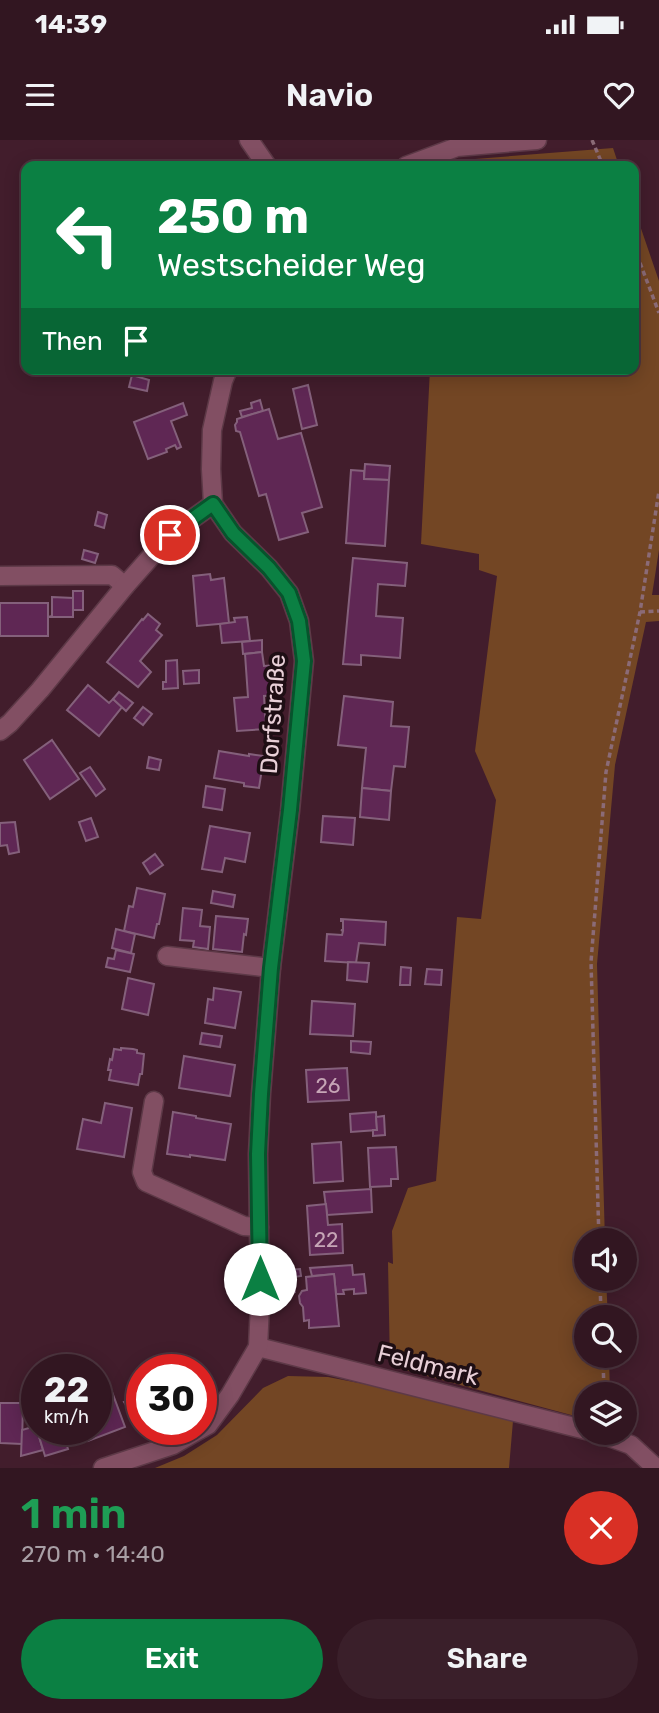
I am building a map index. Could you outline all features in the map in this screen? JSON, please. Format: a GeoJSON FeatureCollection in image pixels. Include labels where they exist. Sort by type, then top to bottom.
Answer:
{"type":"FeatureCollection","features":[{"type":"Feature","properties":{"kind":"street"},"geometry":{"type":"LineString","coordinates":[[249,140],[264,161]]}},
{"type":"Feature","properties":{"kind":"street"},"geometry":{"type":"LineString","coordinates":[[420,161],[457,148],[537,140]]}},
{"type":"Feature","properties":{"kind":"street"},"geometry":{"type":"LineString","coordinates":[[0,731],[40,690],[170,535],[213,504],[212,430],[226,375]]}},
{"type":"Feature","properties":{"kind":"street","name":"Dorfstraße"},"geometry":{"type":"LineString","coordinates":[[213,504],[233,533],[269,568],[289,593],[299,621],[304,661],[271,968],[261,1094],[258,1154],[258,1347],[217,1413]]}},
{"type":"Feature","properties":{"kind":"street"},"geometry":{"type":"LineString","coordinates":[[0,576],[112,575],[125,586]]}},
{"type":"Feature","properties":{"kind":"street"},"geometry":{"type":"LineString","coordinates":[[167,956],[271,968]]}},
{"type":"Feature","properties":{"kind":"street"},"geometry":{"type":"LineString","coordinates":[[154,1101],[142,1172],[146,1182],[244,1226],[259,1227]]}},
{"type":"Feature","properties":{"kind":"street","name":"Feldmark"},"geometry":{"type":"LineString","coordinates":[[258,1347],[574,1427]]}},
{"type":"Feature","properties":{"kind":"street","name":"Dorfstraße"},"geometry":{"type":"LineString","coordinates":[[103,1468],[173,1445]]}},
{"type":"Feature","properties":{"kind":"street"},"geometry":{"type":"LineString","coordinates":[[631,1445],[656,1468]]}},
{"type":"Feature","properties":{"kind":"path"},"geometry":{"type":"LineString","coordinates":[[592,140],[601,161]]}},
{"type":"Feature","properties":{"kind":"path"},"geometry":{"type":"LineString","coordinates":[[639,260],[659,313]]}},
{"type":"Feature","properties":{"kind":"path"},"geometry":{"type":"LineString","coordinates":[[599,1228],[591,962],[606,772],[640,612],[659,491]]}},
{"type":"Feature","properties":{"kind":"path"},"geometry":{"type":"LineString","coordinates":[[640,612],[659,611]]}},
{"type":"Feature","properties":{"kind":"shaded area"},"geometry":{"type":"Polygon","coordinates":[[[613,148],[617,161],[476,161],[475,159],[613,148]]]}},
{"type":"Feature","properties":{"kind":"shaded area"},"geometry":{"type":"Polygon","coordinates":[[[639,223],[659,281],[659,550],[652,595],[659,595],[659,621],[646,622],[615,765],[597,964],[605,1228],[574,1228],[574,1291],[607,1291],[607,1305],[574,1305],[574,1368],[609,1368],[610,1382],[574,1382],[574,1416],[390,1366],[388,1262],[393,1264],[392,1231],[408,1188],[436,1181],[457,917],[481,919],[496,800],[475,751],[497,576],[479,570],[479,554],[421,544],[430,375],[639,375],[639,223]]]}},
{"type":"Feature","properties":{"kind":"shaded area"},"geometry":{"type":"Polygon","coordinates":[[[288,1376],[328,1377],[390,1389],[513,1421],[509,1468],[155,1468],[184,1456],[201,1445],[217,1445],[217,1435],[263,1388],[288,1376]]]}},
{"type":"Feature","properties":{"kind":"building"},"geometry":{"type":"Polygon","coordinates":[[[132,375],[149,380],[147,391],[129,387],[132,375]]]}},
{"type":"Feature","properties":{"kind":"building"},"geometry":{"type":"Polygon","coordinates":[[[308,385],[317,425],[302,429],[293,389],[308,385]]]}},
{"type":"Feature","properties":{"kind":"building"},"geometry":{"type":"Polygon","coordinates":[[[260,400],[263,411],[242,417],[240,411],[252,408],[251,403],[260,400]]]}},
{"type":"Feature","properties":{"kind":"building"},"geometry":{"type":"Polygon","coordinates":[[[183,403],[187,415],[171,421],[181,447],[177,449],[175,445],[166,449],[167,452],[148,459],[134,422],[183,403]]]}},
{"type":"Feature","properties":{"kind":"building"},"geometry":{"type":"Polygon","coordinates":[[[269,409],[278,439],[301,433],[322,507],[302,513],[308,532],[279,540],[266,494],[259,496],[240,432],[236,431],[235,425],[237,419],[269,409]]]}},
{"type":"Feature","properties":{"kind":"building"},"geometry":{"type":"Polygon","coordinates":[[[365,464],[390,466],[389,480],[364,479],[365,464]]]}},
{"type":"Feature","properties":{"kind":"building"},"geometry":{"type":"Polygon","coordinates":[[[351,470],[364,471],[364,479],[389,480],[385,546],[346,543],[351,470]]]}},
{"type":"Feature","properties":{"kind":"building"},"geometry":{"type":"Polygon","coordinates":[[[98,512],[107,515],[104,528],[95,525],[98,512]]]}},
{"type":"Feature","properties":{"kind":"building"},"geometry":{"type":"Polygon","coordinates":[[[84,550],[98,554],[95,563],[82,559],[84,550]]]}},
{"type":"Feature","properties":{"kind":"building"},"geometry":{"type":"Polygon","coordinates":[[[353,558],[407,563],[405,586],[378,584],[376,616],[403,618],[400,658],[361,655],[361,665],[343,664],[353,558]]]}},
{"type":"Feature","properties":{"kind":"building"},"geometry":{"type":"Polygon","coordinates":[[[210,574],[211,580],[224,578],[229,623],[197,626],[193,576],[210,574]]]}},
{"type":"Feature","properties":{"kind":"building"},"geometry":{"type":"Polygon","coordinates":[[[73,591],[83,591],[83,610],[73,610],[73,591]]]}},
{"type":"Feature","properties":{"kind":"building"},"geometry":{"type":"Polygon","coordinates":[[[52,597],[73,598],[73,617],[48,617],[52,616],[52,597]]]}},
{"type":"Feature","properties":{"kind":"building"},"geometry":{"type":"Polygon","coordinates":[[[0,603],[48,603],[48,636],[0,636],[0,603]]]}},
{"type":"Feature","properties":{"kind":"building"},"geometry":{"type":"Polygon","coordinates":[[[148,614],[160,624],[156,630],[162,635],[140,661],[151,672],[138,687],[107,662],[148,614]]]}},
{"type":"Feature","properties":{"kind":"building"},"geometry":{"type":"Polygon","coordinates":[[[247,617],[250,641],[222,643],[220,624],[235,622],[234,618],[247,617]]]}},
{"type":"Feature","properties":{"kind":"building"},"geometry":{"type":"Polygon","coordinates":[[[262,640],[262,652],[243,654],[242,642],[262,640]]]}},
{"type":"Feature","properties":{"kind":"building"},"geometry":{"type":"Polygon","coordinates":[[[262,652],[264,666],[275,665],[278,695],[264,696],[266,729],[237,731],[234,698],[248,697],[245,654],[262,652]]]}},
{"type":"Feature","properties":{"kind":"building"},"geometry":{"type":"Polygon","coordinates":[[[177,660],[178,688],[163,689],[163,682],[166,682],[166,661],[177,660]]]}},
{"type":"Feature","properties":{"kind":"building"},"geometry":{"type":"Polygon","coordinates":[[[199,670],[199,683],[184,684],[183,671],[199,670]]]}},
{"type":"Feature","properties":{"kind":"building"},"geometry":{"type":"Polygon","coordinates":[[[88,685],[109,703],[113,699],[122,707],[99,736],[67,710],[88,685]]]}},
{"type":"Feature","properties":{"kind":"building"},"geometry":{"type":"Polygon","coordinates":[[[119,692],[133,703],[126,711],[113,699],[119,692]]]}},
{"type":"Feature","properties":{"kind":"building"},"geometry":{"type":"Polygon","coordinates":[[[344,696],[393,702],[391,726],[409,727],[405,767],[394,766],[391,791],[362,788],[366,748],[338,745],[344,696]]]}},
{"type":"Feature","properties":{"kind":"building"},"geometry":{"type":"Polygon","coordinates":[[[143,707],[152,714],[143,725],[134,718],[143,707]]]}},
{"type":"Feature","properties":{"kind":"building"},"geometry":{"type":"Polygon","coordinates":[[[52,740],[79,779],[50,799],[24,760],[52,740]]]}},
{"type":"Feature","properties":{"kind":"building"},"geometry":{"type":"Polygon","coordinates":[[[219,751],[264,756],[259,788],[214,778],[219,751]]]}},
{"type":"Feature","properties":{"kind":"building"},"geometry":{"type":"Polygon","coordinates":[[[149,757],[161,760],[159,770],[147,768],[149,757]]]}},
{"type":"Feature","properties":{"kind":"building"},"geometry":{"type":"Polygon","coordinates":[[[90,767],[105,789],[96,796],[80,773],[90,767]]]}},
{"type":"Feature","properties":{"kind":"building"},"geometry":{"type":"Polygon","coordinates":[[[206,786],[225,789],[222,810],[203,807],[206,786]]]}},
{"type":"Feature","properties":{"kind":"building"},"geometry":{"type":"Polygon","coordinates":[[[362,788],[391,791],[389,820],[360,817],[362,788]]]}},
{"type":"Feature","properties":{"kind":"building"},"geometry":{"type":"Polygon","coordinates":[[[323,816],[355,818],[353,845],[321,842],[323,816]]]}},
{"type":"Feature","properties":{"kind":"building"},"geometry":{"type":"Polygon","coordinates":[[[91,818],[98,837],[86,841],[79,822],[91,818]]]}},
{"type":"Feature","properties":{"kind":"building"},"geometry":{"type":"Polygon","coordinates":[[[15,822],[19,852],[9,854],[7,845],[0,846],[0,823],[15,822]]]}},
{"type":"Feature","properties":{"kind":"building"},"geometry":{"type":"Polygon","coordinates":[[[210,826],[250,833],[245,862],[225,858],[222,872],[202,869],[210,826]]]}},
{"type":"Feature","properties":{"kind":"building"},"geometry":{"type":"Polygon","coordinates":[[[155,854],[163,865],[150,874],[143,863],[155,854]]]}},
{"type":"Feature","properties":{"kind":"building"},"geometry":{"type":"Polygon","coordinates":[[[137,888],[165,894],[154,938],[124,931],[129,906],[133,907],[137,888]]]}},
{"type":"Feature","properties":{"kind":"building"},"geometry":{"type":"Polygon","coordinates":[[[213,891],[235,895],[233,907],[211,903],[213,891]]]}},
{"type":"Feature","properties":{"kind":"building"},"geometry":{"type":"Polygon","coordinates":[[[183,908],[202,910],[200,926],[210,927],[208,949],[193,947],[194,941],[180,940],[183,908]]]}},
{"type":"Feature","properties":{"kind":"building"},"geometry":{"type":"Polygon","coordinates":[[[216,916],[248,919],[242,952],[213,949],[216,916]]]}},
{"type":"Feature","properties":{"kind":"building"},"geometry":{"type":"Polygon","coordinates":[[[341,919],[386,922],[385,945],[359,943],[356,963],[325,961],[327,934],[342,935],[341,919]]]}},
{"type":"Feature","properties":{"kind":"building"},"geometry":{"type":"Polygon","coordinates":[[[116,929],[135,934],[131,953],[112,948],[116,929]]]}},
{"type":"Feature","properties":{"kind":"building"},"geometry":{"type":"Polygon","coordinates":[[[116,950],[134,954],[130,972],[106,967],[108,958],[114,959],[116,950]]]}},
{"type":"Feature","properties":{"kind":"building"},"geometry":{"type":"Polygon","coordinates":[[[348,962],[369,963],[367,982],[347,980],[348,962]]]}},
{"type":"Feature","properties":{"kind":"building"},"geometry":{"type":"Polygon","coordinates":[[[401,967],[411,968],[410,985],[400,985],[401,967]]]}},
{"type":"Feature","properties":{"kind":"building"},"geometry":{"type":"Polygon","coordinates":[[[427,969],[442,970],[441,985],[425,984],[427,969]]]}},
{"type":"Feature","properties":{"kind":"building"},"geometry":{"type":"Polygon","coordinates":[[[128,978],[154,984],[148,1015],[122,1009],[128,978]]]}},
{"type":"Feature","properties":{"kind":"building"},"geometry":{"type":"Polygon","coordinates":[[[214,988],[241,992],[235,1028],[205,1023],[208,999],[213,1000],[214,988]]]}},
{"type":"Feature","properties":{"kind":"building"},"geometry":{"type":"Polygon","coordinates":[[[312,1001],[355,1004],[353,1036],[310,1034],[312,1001]]]}},
{"type":"Feature","properties":{"kind":"building"},"geometry":{"type":"Polygon","coordinates":[[[202,1033],[222,1036],[220,1047],[200,1044],[202,1033]]]}},
{"type":"Feature","properties":{"kind":"building"},"geometry":{"type":"Polygon","coordinates":[[[351,1041],[371,1042],[370,1054],[351,1052],[351,1041]]]}},
{"type":"Feature","properties":{"kind":"building"},"geometry":{"type":"Polygon","coordinates":[[[114,1049],[137,1050],[137,1053],[144,1054],[138,1085],[109,1080],[110,1059],[112,1060],[114,1049]]]}},
{"type":"Feature","properties":{"kind":"building"},"geometry":{"type":"Polygon","coordinates":[[[184,1056],[235,1065],[230,1096],[179,1088],[184,1056]]]}},
{"type":"Feature","properties":{"kind":"building"},"geometry":{"type":"Polygon","coordinates":[[[347,1068],[349,1100],[308,1102],[306,1070],[347,1068]]]}},
{"type":"Feature","properties":{"kind":"building"},"geometry":{"type":"Polygon","coordinates":[[[105,1103],[132,1108],[124,1157],[77,1149],[83,1119],[101,1123],[105,1103]]]}},
{"type":"Feature","properties":{"kind":"building"},"geometry":{"type":"Polygon","coordinates":[[[173,1112],[231,1124],[225,1160],[167,1154],[173,1112]]]}},
{"type":"Feature","properties":{"kind":"building"},"geometry":{"type":"Polygon","coordinates":[[[376,1112],[377,1130],[351,1132],[350,1114],[376,1112]]]}},
{"type":"Feature","properties":{"kind":"building"},"geometry":{"type":"Polygon","coordinates":[[[384,1116],[385,1135],[373,1136],[373,1130],[377,1130],[376,1117],[384,1116]]]}},
{"type":"Feature","properties":{"kind":"building"},"geometry":{"type":"Polygon","coordinates":[[[341,1142],[343,1181],[314,1183],[312,1144],[341,1142]]]}},
{"type":"Feature","properties":{"kind":"building"},"geometry":{"type":"Polygon","coordinates":[[[396,1147],[398,1179],[391,1179],[391,1186],[370,1187],[368,1148],[396,1147]]]}},
{"type":"Feature","properties":{"kind":"building"},"geometry":{"type":"Polygon","coordinates":[[[371,1189],[372,1212],[327,1215],[324,1192],[371,1189]]]}},
{"type":"Feature","properties":{"kind":"building"},"geometry":{"type":"Polygon","coordinates":[[[326,1204],[328,1225],[342,1224],[343,1253],[310,1255],[307,1206],[326,1204]]]}},
{"type":"Feature","properties":{"kind":"building"},"geometry":{"type":"Polygon","coordinates":[[[352,1265],[353,1275],[364,1274],[366,1293],[354,1294],[354,1289],[343,1290],[344,1294],[336,1294],[334,1274],[312,1276],[310,1268],[352,1265]]]}},
{"type":"Feature","properties":{"kind":"building"},"geometry":{"type":"Polygon","coordinates":[[[300,1269],[301,1276],[294,1277],[295,1292],[289,1292],[287,1270],[300,1269]]]}},
{"type":"Feature","properties":{"kind":"building"},"geometry":{"type":"Polygon","coordinates":[[[334,1274],[339,1326],[309,1328],[309,1320],[304,1321],[299,1296],[302,1291],[307,1290],[306,1277],[334,1274]]]}},
{"type":"Feature","properties":{"kind":"building"},"geometry":{"type":"Polygon","coordinates":[[[112,1392],[125,1427],[112,1432],[112,1392]]]}},
{"type":"Feature","properties":{"kind":"building"},"geometry":{"type":"Polygon","coordinates":[[[0,1403],[21,1403],[21,1444],[0,1443],[0,1403]]]}},
{"type":"Feature","properties":{"kind":"building"},"geometry":{"type":"Polygon","coordinates":[[[21,1445],[42,1445],[43,1450],[21,1456],[21,1445]]]}},
{"type":"Feature","properties":{"kind":"building"},"geometry":{"type":"Polygon","coordinates":[[[42,1445],[67,1445],[68,1449],[45,1456],[42,1445]]]}},
{"type":"Feature","properties":{"kind":"route"},"geometry":{"type":"LineString","coordinates":[[170,535],[213,504],[233,533],[269,568],[289,593],[299,621],[304,661],[271,968],[261,1094],[258,1154],[260,1279]]}}]}
